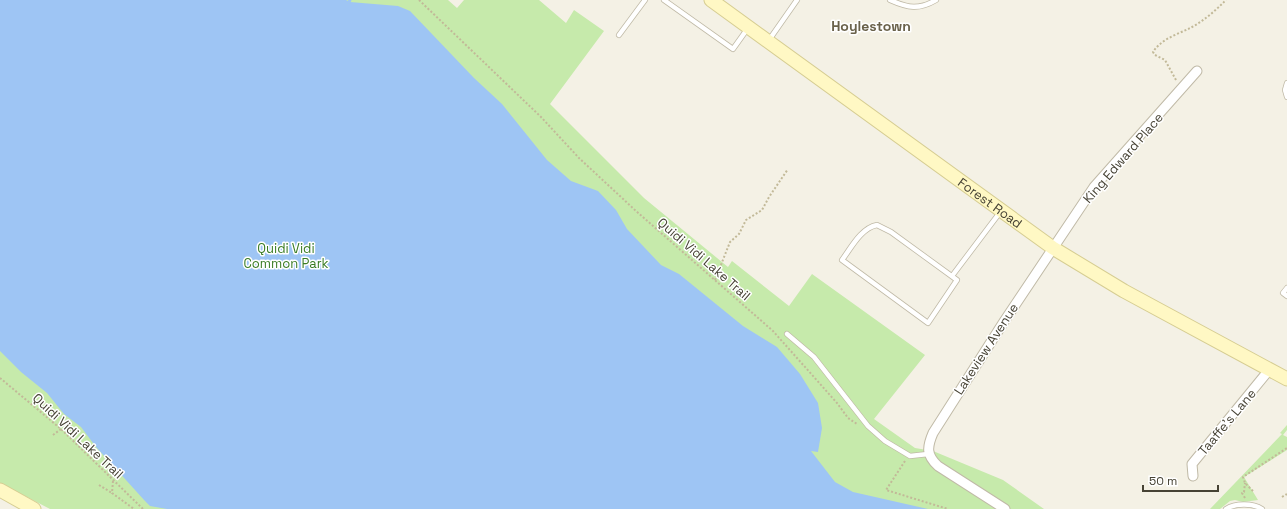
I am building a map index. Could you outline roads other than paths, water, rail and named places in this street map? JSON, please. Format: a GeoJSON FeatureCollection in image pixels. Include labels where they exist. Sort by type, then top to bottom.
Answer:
{"type":"FeatureCollection","features":[{"type":"Feature","properties":{"kind":"street","name":"Forest Road"},"geometry":{"type":"LineString","coordinates":[[711,0],[1053,248],[1124,291],[1287,379]]}},
{"type":"Feature","properties":{"kind":"street","name":"King Edward Place"},"geometry":{"type":"LineString","coordinates":[[1053,248],[1094,187],[1182,90],[1197,71]]}},
{"type":"Feature","properties":{"kind":"street","name":"Lakeview Avenue"},"geometry":{"type":"LineString","coordinates":[[928,454],[927,449],[933,433],[1053,248]]}},
{"type":"Feature","properties":{"kind":"street","name":"Taaffe's Lane"},"geometry":{"type":"LineString","coordinates":[[1193,476],[1192,464],[1270,370]]}},
{"type":"Feature","properties":{"kind":"street"},"geometry":{"type":"LineString","coordinates":[[928,454],[932,461],[938,466],[1006,509]]}},
{"type":"Feature","properties":{"kind":"street"},"geometry":{"type":"LineString","coordinates":[[0,490],[34,509]]}},
{"type":"Feature","properties":{"kind":"lane"},"geometry":{"type":"LineString","coordinates":[[619,35],[645,0]]}},
{"type":"Feature","properties":{"kind":"lane"},"geometry":{"type":"LineString","coordinates":[[664,0],[733,49],[748,27]]}},
{"type":"Feature","properties":{"kind":"lane"},"geometry":{"type":"LineString","coordinates":[[768,41],[797,0]]}},
{"type":"Feature","properties":{"kind":"lane"},"geometry":{"type":"LineString","coordinates":[[890,0],[904,6],[916,8],[936,0]]}},
{"type":"Feature","properties":{"kind":"lane"},"geometry":{"type":"LineString","coordinates":[[1287,82],[1285,90],[1287,97]]}},
{"type":"Feature","properties":{"kind":"lane"},"geometry":{"type":"LineString","coordinates":[[952,276],[1000,211]]}},
{"type":"Feature","properties":{"kind":"lane"},"geometry":{"type":"LineString","coordinates":[[877,225],[891,232],[952,276],[957,280],[928,323],[842,260],[863,232],[871,226],[877,225]]}},
{"type":"Feature","properties":{"kind":"lane"},"geometry":{"type":"LineString","coordinates":[[1287,288],[1282,293],[1287,296]]}},
{"type":"Feature","properties":{"kind":"lane"},"geometry":{"type":"LineString","coordinates":[[787,334],[814,357],[868,426],[885,441],[910,456],[928,454]]}},
{"type":"Feature","properties":{"kind":"lane"},"geometry":{"type":"LineString","coordinates":[[1226,509],[1237,505],[1255,505],[1262,509]]}},
{"type":"Feature","properties":{"kind":"water","name":"Quidi Vidi Common Park"},"geometry":{"type":"Polygon","coordinates":[[[0,0],[346,0],[350,2],[398,6],[410,11],[474,78],[502,104],[547,160],[571,181],[598,191],[616,210],[627,229],[661,265],[679,274],[743,326],[777,347],[800,374],[818,403],[822,428],[818,452],[811,451],[835,482],[853,492],[928,509],[167,509],[150,506],[96,447],[81,427],[64,414],[47,393],[21,372],[0,351],[0,0]]]}},
{"type":"Feature","properties":{"kind":"district","name":"Hoylestown"},"geometry":{"type":"Point","coordinates":[871,26]}}]}
